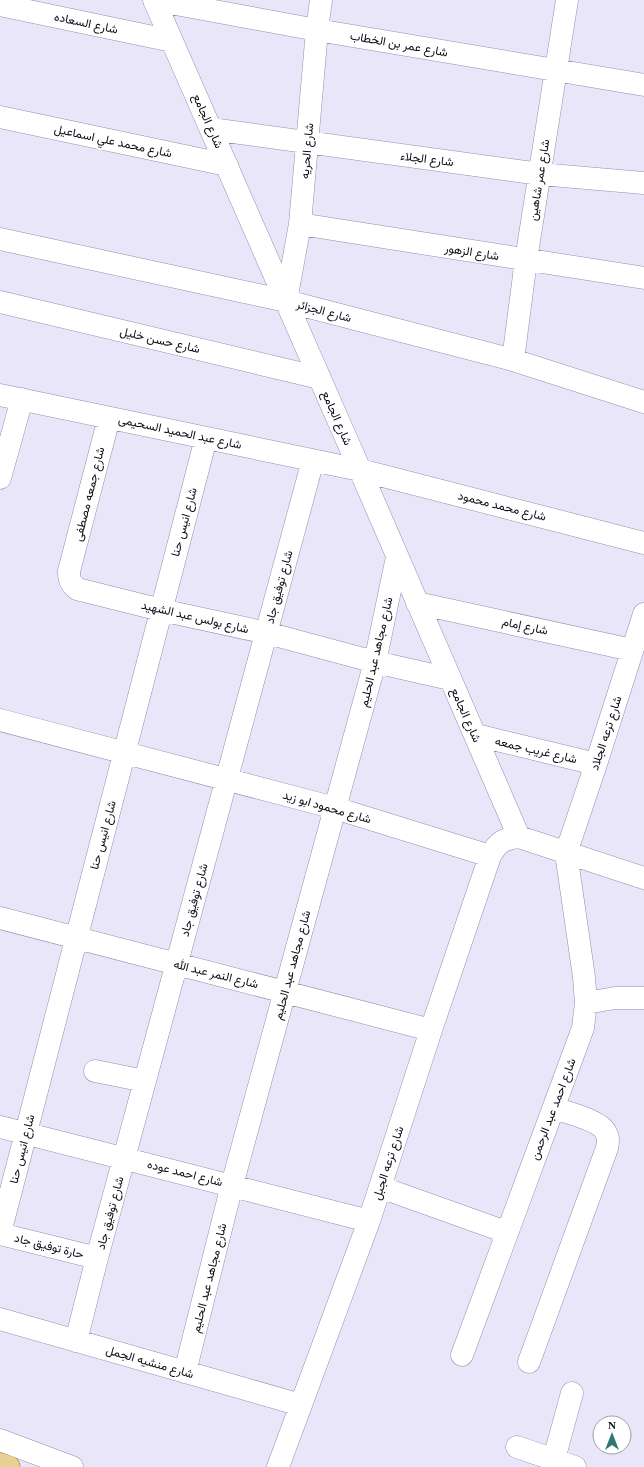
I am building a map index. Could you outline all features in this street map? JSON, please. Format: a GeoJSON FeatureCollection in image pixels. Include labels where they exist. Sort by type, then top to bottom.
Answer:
{"type":"FeatureCollection","features":[{"type":"Feature","properties":{"kind":"main road"},"geometry":{"type":"LineString","coordinates":[[0,1464],[9,1467]]}},
{"type":"Feature","properties":{"kind":"street","name":"شارع عمر بن الخطاب"},"geometry":{"type":"LineString","coordinates":[[154,0],[317,30],[644,85]]}},
{"type":"Feature","properties":{"kind":"street","name":"شارع الجامع"},"geometry":{"type":"LineString","coordinates":[[154,0],[450,679],[476,735],[519,837]]}},
{"type":"Feature","properties":{"kind":"street","name":"شارع الحريه"},"geometry":{"type":"LineString","coordinates":[[286,301],[300,224],[321,0]]}},
{"type":"Feature","properties":{"kind":"street","name":"شارع عمر شاهين"},"geometry":{"type":"LineString","coordinates":[[513,360],[526,260],[567,0]]}},
{"type":"Feature","properties":{"kind":"street","name":"شارع السعاده"},"geometry":{"type":"LineString","coordinates":[[0,5],[172,41]]}},
{"type":"Feature","properties":{"kind":"street","name":"شارع محمد علي اسماعيل"},"geometry":{"type":"LineString","coordinates":[[0,116],[227,165]]}},
{"type":"Feature","properties":{"kind":"street","name":"شارع الجلاء"},"geometry":{"type":"LineString","coordinates":[[211,129],[540,174],[644,183]]}},
{"type":"Feature","properties":{"kind":"street","name":"شارع الزهور"},"geometry":{"type":"LineString","coordinates":[[300,224],[644,278]]}},
{"type":"Feature","properties":{"kind":"street","name":"شارع الجزائر"},"geometry":{"type":"LineString","coordinates":[[0,239],[286,301],[513,360],[644,402]]}},
{"type":"Feature","properties":{"kind":"street","name":"شارع حسن خليل"},"geometry":{"type":"LineString","coordinates":[[0,302],[320,378]]}},
{"type":"Feature","properties":{"kind":"street","name":"شارع عبد الحميد السحيمى"},"geometry":{"type":"LineString","coordinates":[[0,395],[360,470]]}},
{"type":"Feature","properties":{"kind":"street"},"geometry":{"type":"LineString","coordinates":[[0,478],[22,399]]}},
{"type":"Feature","properties":{"kind":"street","name":"شارع جمعه مصطفى"},"geometry":{"type":"LineString","coordinates":[[69,571],[109,418]]}},
{"type":"Feature","properties":{"kind":"street","name":"شارع انيس حنا"},"geometry":{"type":"LineString","coordinates":[[0,1233],[206,438]]}},
{"type":"Feature","properties":{"kind":"street","name":"شارع توفيق جاد"},"geometry":{"type":"LineString","coordinates":[[76,1341],[97,1258],[313,460]]}},
{"type":"Feature","properties":{"kind":"street","name":"شارع محمد محمود"},"geometry":{"type":"LineString","coordinates":[[360,470],[644,543]]}},
{"type":"Feature","properties":{"kind":"street","name":"شارع مجاهد عبد الحليم"},"geometry":{"type":"LineString","coordinates":[[185,1372],[232,1185],[375,662],[397,557]]}},
{"type":"Feature","properties":{"kind":"street","name":"شارع بولس عبد الشهيد"},"geometry":{"type":"LineString","coordinates":[[69,571],[69,578],[77,589],[161,610],[267,633],[375,662],[450,679]]}},
{"type":"Feature","properties":{"kind":"street","name":"شارع إمام"},"geometry":{"type":"LineString","coordinates":[[417,603],[632,650]]}},
{"type":"Feature","properties":{"kind":"street","name":"شارع ترعه الجلاد"},"geometry":{"type":"LineString","coordinates":[[566,853],[644,614]]}},
{"type":"Feature","properties":{"kind":"street","name":"شارع محمود ابو زيد"},"geometry":{"type":"LineString","coordinates":[[0,720],[335,808],[490,856]]}},
{"type":"Feature","properties":{"kind":"street","name":"شارع غريب جمعه"},"geometry":{"type":"LineString","coordinates":[[476,735],[596,764]]}},
{"type":"Feature","properties":{"kind":"street"},"geometry":{"type":"LineString","coordinates":[[490,856],[496,845],[506,839],[519,837],[644,878]]}},
{"type":"Feature","properties":{"kind":"street","name":"شارع احمد عبد الرحمن"},"geometry":{"type":"LineString","coordinates":[[462,1354],[506,1232],[583,1028],[586,1002],[584,977],[566,853]]}},
{"type":"Feature","properties":{"kind":"street","name":"شارع ترعه الجبل"},"geometry":{"type":"LineString","coordinates":[[278,1467],[369,1221],[431,1030],[490,856]]}},
{"type":"Feature","properties":{"kind":"street","name":"شارع النمر عبد الله"},"geometry":{"type":"LineString","coordinates":[[0,918],[431,1030]]}},
{"type":"Feature","properties":{"kind":"street"},"geometry":{"type":"LineString","coordinates":[[586,1002],[615,998],[644,998]]}},
{"type":"Feature","properties":{"kind":"street"},"geometry":{"type":"LineString","coordinates":[[95,1071],[145,1082]]}},
{"type":"Feature","properties":{"kind":"street"},"geometry":{"type":"LineString","coordinates":[[529,1362],[607,1148],[608,1140],[606,1132],[600,1126],[554,1108]]}},
{"type":"Feature","properties":{"kind":"street","name":"شارع احمد عوده"},"geometry":{"type":"LineString","coordinates":[[0,1127],[369,1221]]}},
{"type":"Feature","properties":{"kind":"street"},"geometry":{"type":"LineString","coordinates":[[380,1188],[506,1232]]}},
{"type":"Feature","properties":{"kind":"street","name":"حارة توفيق جاد"},"geometry":{"type":"LineString","coordinates":[[0,1233],[97,1258]]}},
{"type":"Feature","properties":{"kind":"street","name":"شارع منشيه الجمل"},"geometry":{"type":"LineString","coordinates":[[0,1319],[301,1405]]}},
{"type":"Feature","properties":{"kind":"street"},"geometry":{"type":"LineString","coordinates":[[554,1459],[572,1393]]}},
{"type":"Feature","properties":{"kind":"street"},"geometry":{"type":"LineString","coordinates":[[0,1440],[72,1467]]}},
{"type":"Feature","properties":{"kind":"street"},"geometry":{"type":"LineString","coordinates":[[517,1447],[575,1467]]}}]}
